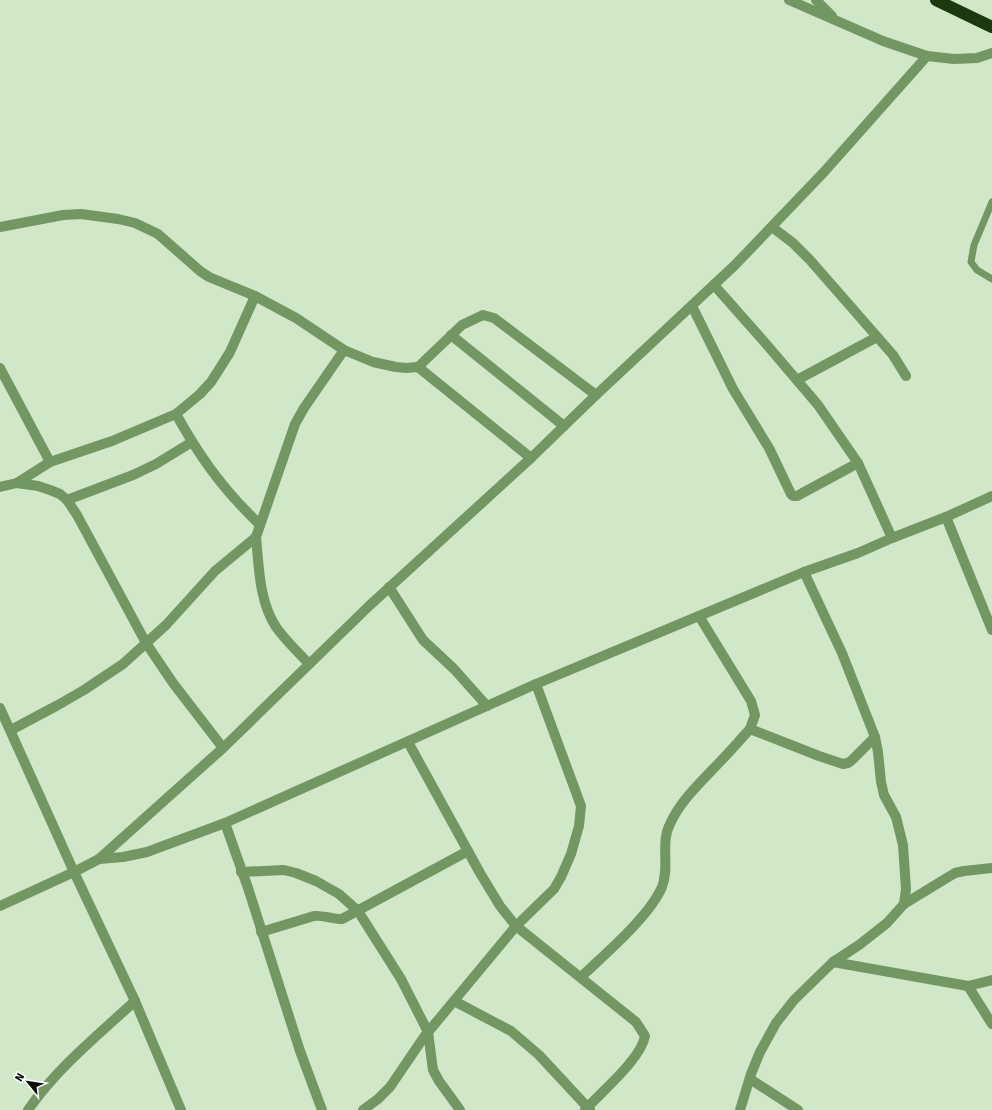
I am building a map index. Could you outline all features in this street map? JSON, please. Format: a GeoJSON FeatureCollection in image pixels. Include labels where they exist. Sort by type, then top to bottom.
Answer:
{"type":"FeatureCollection","features":[{"type":"Feature","properties":{"kind":"highway"},"geometry":{"type":"LineString","coordinates":[[936,0],[992,27]]}},
{"type":"Feature","properties":{"kind":"street"},"geometry":{"type":"LineString","coordinates":[[789,0],[884,41],[927,56],[954,59],[977,58],[992,53]]}},
{"type":"Feature","properties":{"kind":"street"},"geometry":{"type":"LineString","coordinates":[[816,0],[836,20]]}},
{"type":"Feature","properties":{"kind":"street"},"geometry":{"type":"LineString","coordinates":[[0,906],[99,860],[223,748],[389,587],[531,458],[714,285],[829,167],[927,56]]}},
{"type":"Feature","properties":{"kind":"street"},"geometry":{"type":"LineString","coordinates":[[0,227],[55,216],[81,214],[135,223],[158,234],[200,271],[209,277],[255,296],[296,318],[344,350],[383,364],[406,368],[418,367],[462,325],[483,315],[494,318],[596,395]]}},
{"type":"Feature","properties":{"kind":"street"},"geometry":{"type":"LineString","coordinates":[[772,227],[793,243],[810,260],[893,355],[906,376]]}},
{"type":"Feature","properties":{"kind":"street"},"geometry":{"type":"LineString","coordinates":[[714,285],[818,405],[858,464],[892,538]]}},
{"type":"Feature","properties":{"kind":"street"},"geometry":{"type":"LineString","coordinates":[[0,487],[17,483],[50,462],[112,441],[176,414],[200,394],[211,382],[230,352],[255,296]]}},
{"type":"Feature","properties":{"kind":"street"},"geometry":{"type":"LineString","coordinates":[[692,306],[733,389],[769,448],[790,494],[797,496],[858,464]]}},
{"type":"Feature","properties":{"kind":"street"},"geometry":{"type":"LineString","coordinates":[[451,335],[564,426]]}},
{"type":"Feature","properties":{"kind":"street"},"geometry":{"type":"LineString","coordinates":[[797,380],[877,337]]}},
{"type":"Feature","properties":{"kind":"street"},"geometry":{"type":"LineString","coordinates":[[309,664],[277,628],[271,618],[261,587],[256,537],[295,424],[304,408],[344,350]]}},
{"type":"Feature","properties":{"kind":"street"},"geometry":{"type":"LineString","coordinates":[[418,367],[531,458]]}},
{"type":"Feature","properties":{"kind":"street"},"geometry":{"type":"LineString","coordinates":[[0,368],[50,462]]}},
{"type":"Feature","properties":{"kind":"street"},"geometry":{"type":"LineString","coordinates":[[176,414],[192,442],[228,491],[260,525]]}},
{"type":"Feature","properties":{"kind":"street"},"geometry":{"type":"LineString","coordinates":[[67,500],[133,476],[192,442]]}},
{"type":"Feature","properties":{"kind":"street"},"geometry":{"type":"LineString","coordinates":[[17,483],[38,486],[50,490],[60,494],[67,500],[77,515],[146,644],[223,748]]}},
{"type":"Feature","properties":{"kind":"street"},"geometry":{"type":"LineString","coordinates":[[99,860],[147,852],[225,823],[536,684],[804,572],[858,553],[946,517],[992,496]]}},
{"type":"Feature","properties":{"kind":"street"},"geometry":{"type":"LineString","coordinates":[[946,517],[992,630]]}},
{"type":"Feature","properties":{"kind":"street"},"geometry":{"type":"LineString","coordinates":[[11,730],[84,690],[123,664],[166,625],[215,570],[256,537]]}},
{"type":"Feature","properties":{"kind":"street"},"geometry":{"type":"LineString","coordinates":[[804,572],[842,653],[875,736],[882,788],[884,795],[896,817],[903,845],[906,889],[904,904]]}},
{"type":"Feature","properties":{"kind":"street"},"geometry":{"type":"LineString","coordinates":[[389,587],[423,640],[454,668],[487,706]]}},
{"type":"Feature","properties":{"kind":"street"},"geometry":{"type":"LineString","coordinates":[[581,977],[642,917],[654,900],[662,886],[665,873],[665,838],[670,824],[688,794],[750,729],[755,715],[750,701],[699,616]]}},
{"type":"Feature","properties":{"kind":"street"},"geometry":{"type":"LineString","coordinates":[[363,1110],[378,1099],[390,1086],[428,1032],[516,926],[554,889],[571,854],[581,815],[581,806],[536,684]]}},
{"type":"Feature","properties":{"kind":"street"},"geometry":{"type":"LineString","coordinates":[[0,708],[74,872],[135,1001],[181,1110]]}},
{"type":"Feature","properties":{"kind":"street"},"geometry":{"type":"LineString","coordinates":[[750,729],[843,764],[852,760],[875,736]]}},
{"type":"Feature","properties":{"kind":"street"},"geometry":{"type":"LineString","coordinates":[[408,742],[500,906],[516,926],[636,1022],[645,1036],[644,1043],[618,1076],[588,1109],[539,1055],[511,1031],[454,1001]]}},
{"type":"Feature","properties":{"kind":"street"},"geometry":{"type":"LineString","coordinates":[[225,823],[300,1051],[322,1110]]}},
{"type":"Feature","properties":{"kind":"street"},"geometry":{"type":"LineString","coordinates":[[261,932],[320,915],[342,919],[468,851]]}},
{"type":"Feature","properties":{"kind":"street"},"geometry":{"type":"LineString","coordinates":[[740,1110],[760,1052],[776,1023],[794,1000],[833,962],[859,945],[887,923],[904,904],[956,873],[979,868],[992,868]]}},
{"type":"Feature","properties":{"kind":"street"},"geometry":{"type":"LineString","coordinates":[[241,872],[284,870],[296,873],[316,881],[339,894],[358,911],[401,979],[428,1032],[434,1070],[438,1081],[453,1106],[460,1110]]}},
{"type":"Feature","properties":{"kind":"street"},"geometry":{"type":"LineString","coordinates":[[833,962],[968,986],[992,980]]}},
{"type":"Feature","properties":{"kind":"street"},"geometry":{"type":"LineString","coordinates":[[968,986],[992,1024]]}},
{"type":"Feature","properties":{"kind":"street"},"geometry":{"type":"LineString","coordinates":[[28,1110],[62,1070],[135,1001]]}},
{"type":"Feature","properties":{"kind":"street"},"geometry":{"type":"LineString","coordinates":[[750,1079],[798,1110]]}},
{"type":"Feature","properties":{"kind":"lane"},"geometry":{"type":"LineString","coordinates":[[991,205],[974,244],[971,262],[977,270],[992,279]]}}]}
